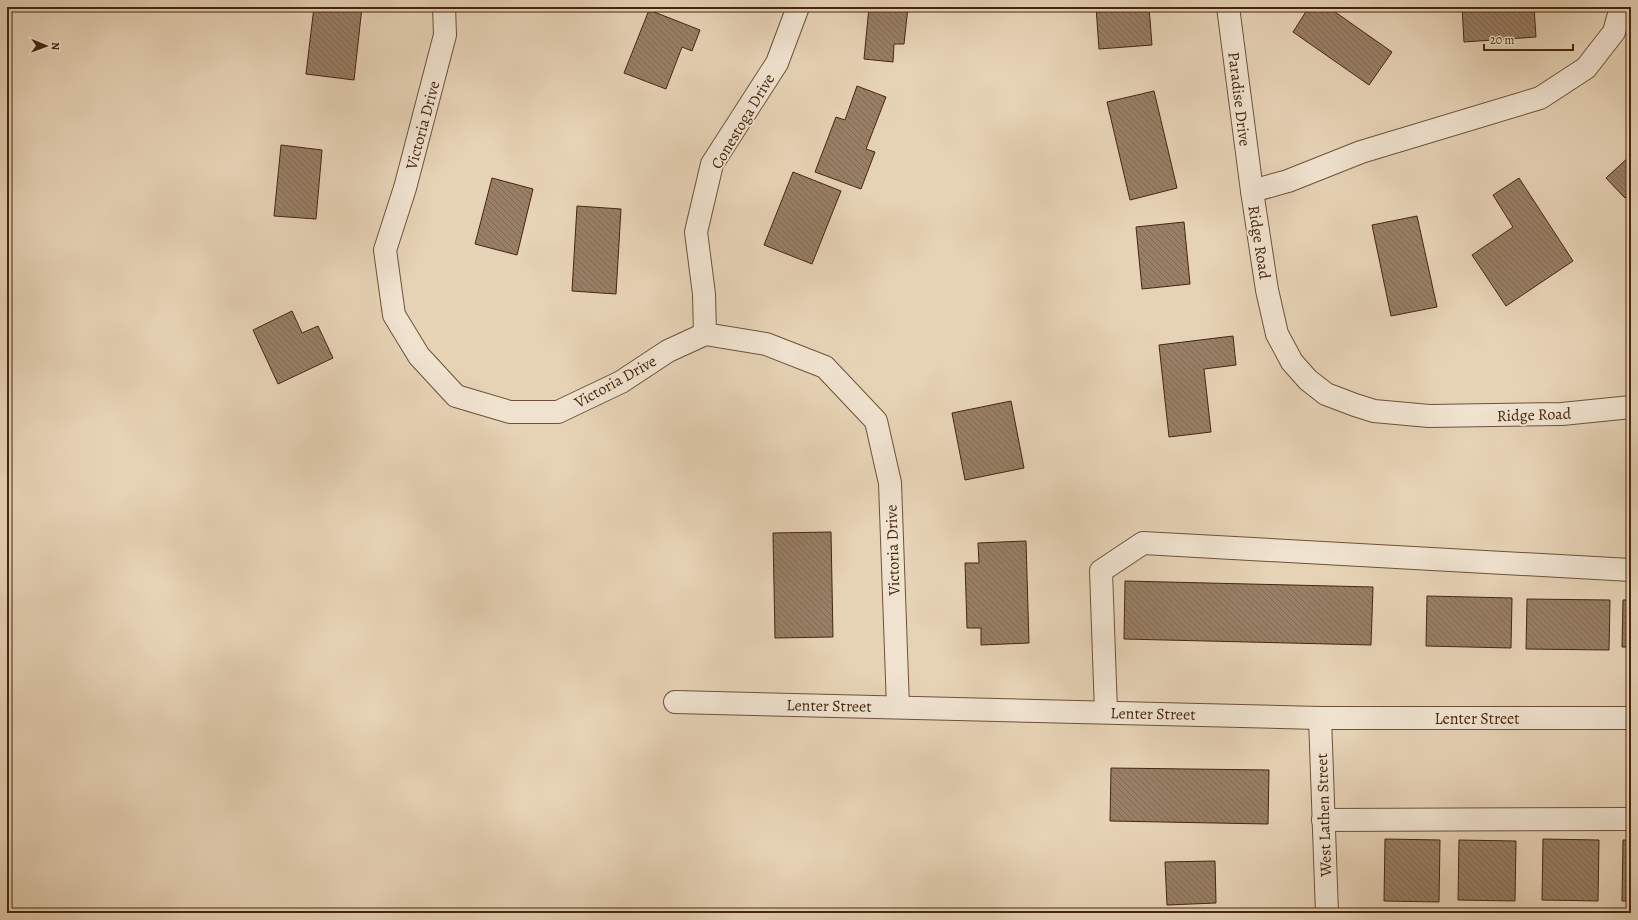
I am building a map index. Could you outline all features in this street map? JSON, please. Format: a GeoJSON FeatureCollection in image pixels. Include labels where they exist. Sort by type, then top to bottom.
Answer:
{"type":"FeatureCollection","features":[{"type":"Feature","properties":{"kind":"street","name":"Victoria Drive"},"geometry":{"type":"LineString","coordinates":[[444,7],[445,35],[405,188],[385,250],[394,315],[419,356],[456,396],[510,412],[558,412],[621,382],[668,351],[705,334],[766,344],[825,367],[876,421],[890,483],[898,707]]}},
{"type":"Feature","properties":{"kind":"street","name":"Conestoga Drive"},"geometry":{"type":"LineString","coordinates":[[705,334],[704,294],[696,232],[712,164],[778,63],[798,7]]}},
{"type":"Feature","properties":{"kind":"street","name":"Paradise Drive"},"geometry":{"type":"LineString","coordinates":[[1228,7],[1252,191]]}},
{"type":"Feature","properties":{"kind":"street","name":"Ridge Road"},"geometry":{"type":"LineString","coordinates":[[1621,7],[1614,32],[1586,68],[1540,98],[1361,152],[1288,182],[1252,191],[1267,290],[1277,334],[1292,362],[1308,380],[1326,394],[1374,411],[1429,416],[1562,414],[1631,407]]}},
{"type":"Feature","properties":{"kind":"street"},"geometry":{"type":"LineString","coordinates":[[1106,712],[1102,571],[1143,543],[1631,570]]}},
{"type":"Feature","properties":{"kind":"street","name":"Lenter Street"},"geometry":{"type":"LineString","coordinates":[[675,702],[1320,718],[1631,718]]}},
{"type":"Feature","properties":{"kind":"street","name":"West Lathen Street"},"geometry":{"type":"LineString","coordinates":[[1320,718],[1327,913]]}},
{"type":"Feature","properties":{"kind":"street"},"geometry":{"type":"LineString","coordinates":[[1323,820],[1631,819]]}},
{"type":"Feature","properties":{"kind":"building"},"geometry":{"type":"Polygon","coordinates":[[[314,7],[362,7],[354,80],[306,74],[314,7]]]}},
{"type":"Feature","properties":{"kind":"building"},"geometry":{"type":"Polygon","coordinates":[[[869,7],[908,7],[904,44],[894,44],[893,62],[864,59],[869,7]]]}},
{"type":"Feature","properties":{"kind":"building"},"geometry":{"type":"Polygon","coordinates":[[[1096,7],[1149,7],[1152,45],[1099,49],[1096,7]]]}},
{"type":"Feature","properties":{"kind":"building"},"geometry":{"type":"Polygon","coordinates":[[[1309,7],[1328,7],[1392,52],[1369,85],[1293,32],[1309,7]]]}},
{"type":"Feature","properties":{"kind":"building"},"geometry":{"type":"Polygon","coordinates":[[[1462,7],[1534,7],[1536,37],[1464,42],[1462,7]]]}},
{"type":"Feature","properties":{"kind":"building"},"geometry":{"type":"Polygon","coordinates":[[[649,10],[700,30],[692,51],[682,47],[666,89],[624,73],[649,10]]]}},
{"type":"Feature","properties":{"kind":"building"},"geometry":{"type":"Polygon","coordinates":[[[857,86],[886,97],[866,149],[875,152],[861,189],[815,172],[836,117],[845,120],[857,86]]]}},
{"type":"Feature","properties":{"kind":"building"},"geometry":{"type":"Polygon","coordinates":[[[1154,91],[1177,188],[1130,200],[1107,102],[1154,91]]]}},
{"type":"Feature","properties":{"kind":"building"},"geometry":{"type":"Polygon","coordinates":[[[281,145],[322,150],[316,219],[274,216],[281,145]]]}},
{"type":"Feature","properties":{"kind":"building"},"geometry":{"type":"Polygon","coordinates":[[[1631,155],[1631,192],[1625,198],[1606,178],[1631,155]]]}},
{"type":"Feature","properties":{"kind":"building"},"geometry":{"type":"Polygon","coordinates":[[[793,172],[841,191],[812,264],[764,245],[793,172]]]}},
{"type":"Feature","properties":{"kind":"building"},"geometry":{"type":"Polygon","coordinates":[[[492,178],[533,189],[517,255],[475,244],[492,178]]]}},
{"type":"Feature","properties":{"kind":"building"},"geometry":{"type":"Polygon","coordinates":[[[1519,178],[1573,261],[1506,306],[1472,255],[1513,227],[1493,195],[1519,178]]]}},
{"type":"Feature","properties":{"kind":"building"},"geometry":{"type":"Polygon","coordinates":[[[577,206],[621,209],[616,294],[572,291],[577,206]]]}},
{"type":"Feature","properties":{"kind":"building"},"geometry":{"type":"Polygon","coordinates":[[[1417,216],[1437,307],[1391,316],[1372,225],[1417,216]]]}},
{"type":"Feature","properties":{"kind":"building"},"geometry":{"type":"Polygon","coordinates":[[[1184,222],[1190,284],[1142,289],[1136,227],[1184,222]]]}},
{"type":"Feature","properties":{"kind":"building"},"geometry":{"type":"Polygon","coordinates":[[[292,311],[302,333],[318,326],[333,358],[278,384],[253,330],[292,311]]]}},
{"type":"Feature","properties":{"kind":"building"},"geometry":{"type":"Polygon","coordinates":[[[1233,336],[1236,365],[1204,369],[1211,432],[1169,437],[1159,345],[1233,336]]]}},
{"type":"Feature","properties":{"kind":"building"},"geometry":{"type":"Polygon","coordinates":[[[1011,401],[1024,468],[965,480],[952,413],[1011,401]]]}},
{"type":"Feature","properties":{"kind":"building"},"geometry":{"type":"Polygon","coordinates":[[[831,532],[833,637],[775,638],[773,533],[831,532]]]}},
{"type":"Feature","properties":{"kind":"building"},"geometry":{"type":"Polygon","coordinates":[[[1026,541],[1029,643],[981,645],[981,628],[967,628],[965,563],[979,563],[978,543],[1026,541]]]}},
{"type":"Feature","properties":{"kind":"building"},"geometry":{"type":"Polygon","coordinates":[[[1125,581],[1373,587],[1371,645],[1124,639],[1125,581]]]}},
{"type":"Feature","properties":{"kind":"building"},"geometry":{"type":"Polygon","coordinates":[[[1427,596],[1512,598],[1511,648],[1426,646],[1427,596]]]}},
{"type":"Feature","properties":{"kind":"building"},"geometry":{"type":"Polygon","coordinates":[[[1527,599],[1610,600],[1609,650],[1526,649],[1527,599]]]}},
{"type":"Feature","properties":{"kind":"building"},"geometry":{"type":"Polygon","coordinates":[[[1623,600],[1631,600],[1631,647],[1622,647],[1623,600]]]}},
{"type":"Feature","properties":{"kind":"building"},"geometry":{"type":"Polygon","coordinates":[[[1111,768],[1269,770],[1268,824],[1110,821],[1111,768]]]}},
{"type":"Feature","properties":{"kind":"building"},"geometry":{"type":"Polygon","coordinates":[[[1385,839],[1440,840],[1439,902],[1384,901],[1385,839]]]}},
{"type":"Feature","properties":{"kind":"building"},"geometry":{"type":"Polygon","coordinates":[[[1543,839],[1599,840],[1598,901],[1542,900],[1543,839]]]}},
{"type":"Feature","properties":{"kind":"building"},"geometry":{"type":"Polygon","coordinates":[[[1459,840],[1516,841],[1515,901],[1458,900],[1459,840]]]}},
{"type":"Feature","properties":{"kind":"building"},"geometry":{"type":"Polygon","coordinates":[[[1623,840],[1631,840],[1631,901],[1622,901],[1623,840]]]}},
{"type":"Feature","properties":{"kind":"building"},"geometry":{"type":"Polygon","coordinates":[[[1215,861],[1216,903],[1167,905],[1165,862],[1215,861]]]}}]}
